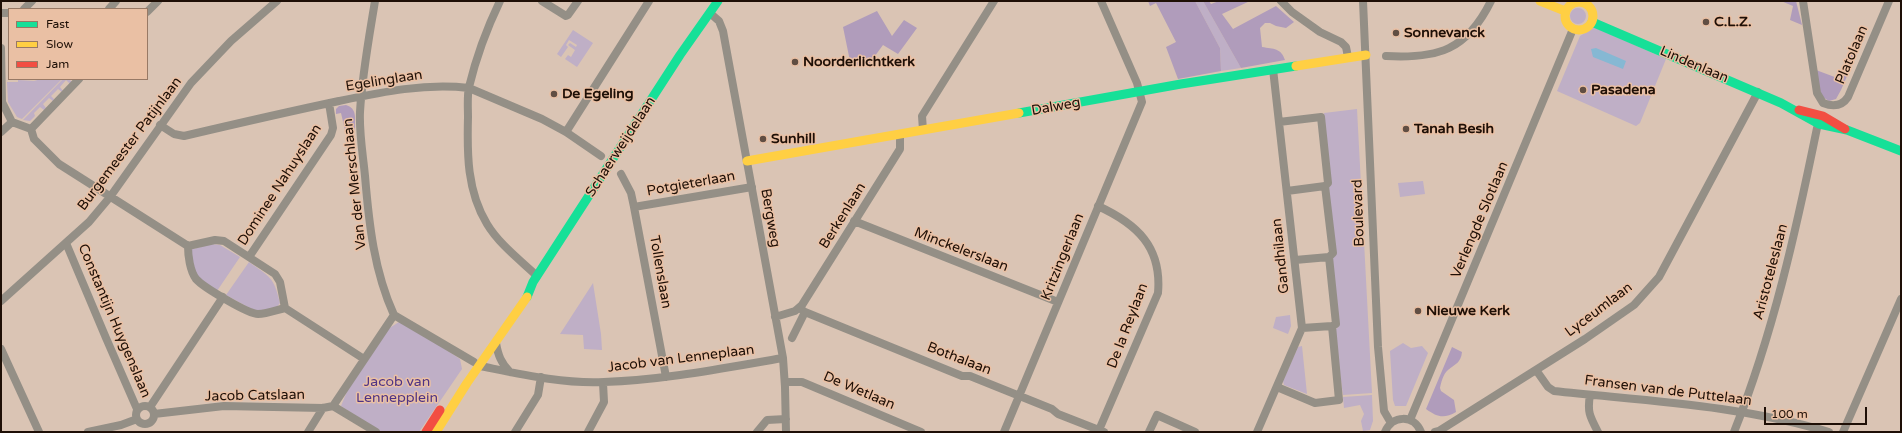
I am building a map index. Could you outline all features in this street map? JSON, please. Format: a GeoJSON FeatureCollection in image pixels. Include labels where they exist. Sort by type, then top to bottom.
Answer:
{"type":"FeatureCollection","features":[{"type":"Feature","properties":{"kind":"street"},"geometry":{"type":"LineString","coordinates":[[148,11],[158,1]]}},
{"type":"Feature","properties":{"kind":"street","name":"Burgemeester Patijnlaan"},"geometry":{"type":"LineString","coordinates":[[1,301],[89,222],[110,197],[160,124],[191,83],[231,41],[278,1]]}},
{"type":"Feature","properties":{"kind":"street","name":"Van der Merschlaan"},"geometry":{"type":"LineString","coordinates":[[375,1],[360,113],[361,139],[370,232],[384,292],[394,315]]}},
{"type":"Feature","properties":{"kind":"street"},"geometry":{"type":"LineString","coordinates":[[500,1],[484,41],[469,88],[468,159],[473,194],[480,212],[492,232],[535,279]]}},
{"type":"Feature","properties":{"kind":"street"},"geometry":{"type":"LineString","coordinates":[[542,1],[566,16],[578,1]]}},
{"type":"Feature","properties":{"kind":"street"},"geometry":{"type":"LineString","coordinates":[[566,132],[649,1]]}},
{"type":"Feature","properties":{"kind":"street","name":"Schaerweijdelaan"},"geometry":{"type":"LineString","coordinates":[[436,432],[477,364],[522,295],[535,279],[676,62],[711,14],[718,1]]}},
{"type":"Feature","properties":{"kind":"street"},"geometry":{"type":"LineString","coordinates":[[923,130],[922,116],[994,1]]}},
{"type":"Feature","properties":{"kind":"street"},"geometry":{"type":"LineString","coordinates":[[1101,1],[1140,92]]}},
{"type":"Feature","properties":{"kind":"street"},"geometry":{"type":"LineString","coordinates":[[1281,1],[1292,12],[1320,32],[1341,42],[1346,47],[1348,57]]}},
{"type":"Feature","properties":{"kind":"street","name":"Boulevard"},"geometry":{"type":"LineString","coordinates":[[1363,1],[1378,347],[1384,411],[1391,423]]}},
{"type":"Feature","properties":{"kind":"street"},"geometry":{"type":"LineString","coordinates":[[1386,56],[1409,57],[1428,55],[1444,50],[1460,41],[1472,31],[1481,20],[1491,1]]}},
{"type":"Feature","properties":{"kind":"street"},"geometry":{"type":"LineString","coordinates":[[1540,1],[1565,11]]}},
{"type":"Feature","properties":{"kind":"street","name":"Platolaan"},"geometry":{"type":"LineString","coordinates":[[1804,1],[1817,93],[1821,100],[1827,104],[1838,105],[1845,101],[1848,97],[1889,1]]}},
{"type":"Feature","properties":{"kind":"street"},"geometry":{"type":"LineString","coordinates":[[1575,2],[1586,2],[1592,11],[1592,22],[1588,27],[1582,30],[1573,29],[1565,22],[1565,11],[1570,4],[1575,2]]}},
{"type":"Feature","properties":{"kind":"street","name":"Bergweg"},"geometry":{"type":"LineString","coordinates":[[711,14],[719,21],[723,31],[783,358],[786,432]]}},
{"type":"Feature","properties":{"kind":"street","name":"Lindenlaan"},"geometry":{"type":"LineString","coordinates":[[1592,22],[1821,120],[1829,128],[1847,130],[1901,150]]}},
{"type":"Feature","properties":{"kind":"street","name":"Verlengde Slotlaan"},"geometry":{"type":"LineString","coordinates":[[1410,420],[1573,29]]}},
{"type":"Feature","properties":{"kind":"street"},"geometry":{"type":"LineString","coordinates":[[1,48],[2,102],[12,122],[31,129]]}},
{"type":"Feature","properties":{"kind":"street","name":"Dalweg"},"geometry":{"type":"LineString","coordinates":[[747,161],[1273,69],[1366,55]]}},
{"type":"Feature","properties":{"kind":"street","name":"Gandhilaan"},"geometry":{"type":"LineString","coordinates":[[1257,432],[1302,328],[1273,69]]}},
{"type":"Feature","properties":{"kind":"street"},"geometry":{"type":"LineString","coordinates":[[31,129],[78,80]]}},
{"type":"Feature","properties":{"kind":"street","name":"Egelinglaan"},"geometry":{"type":"LineString","coordinates":[[160,124],[174,134],[184,136],[328,103],[412,87],[437,86],[469,88],[518,108],[566,132],[601,156]]}},
{"type":"Feature","properties":{"kind":"street","name":"Kritzingerlaan"},"geometry":{"type":"LineString","coordinates":[[1004,432],[1142,102],[1140,92]]}},
{"type":"Feature","properties":{"kind":"street","name":"Lyceumlaan"},"geometry":{"type":"LineString","coordinates":[[1435,432],[1440,431],[1536,370],[1634,304],[1659,277],[1758,92]]}},
{"type":"Feature","properties":{"kind":"street","name":"Dominee Nahuyslaan"},"geometry":{"type":"LineString","coordinates":[[249,257],[331,135],[334,128],[328,103]]}},
{"type":"Feature","properties":{"kind":"street"},"geometry":{"type":"LineString","coordinates":[[1279,122],[1321,117],[1328,183],[1325,186],[1333,253],[1329,257],[1295,260]]}},
{"type":"Feature","properties":{"kind":"street","name":"Aristoteleslaan"},"geometry":{"type":"LineString","coordinates":[[1734,432],[1769,329],[1796,231],[1821,120]]}},
{"type":"Feature","properties":{"kind":"street"},"geometry":{"type":"LineString","coordinates":[[1,132],[12,122]]}},
{"type":"Feature","properties":{"kind":"street"},"geometry":{"type":"LineString","coordinates":[[31,129],[34,139],[59,164],[188,246],[215,240],[224,241],[275,274],[280,282],[285,308]]}},
{"type":"Feature","properties":{"kind":"street","name":"Berkenlaan"},"geometry":{"type":"LineString","coordinates":[[792,338],[803,310],[854,221],[900,149],[900,134]]}},
{"type":"Feature","properties":{"kind":"street","name":"Tollenslaan"},"geometry":{"type":"LineString","coordinates":[[620,174],[631,193],[666,377]]}},
{"type":"Feature","properties":{"kind":"street"},"geometry":{"type":"LineString","coordinates":[[1286,191],[1325,186]]}},
{"type":"Feature","properties":{"kind":"street","name":"Potgieterlaan"},"geometry":{"type":"LineString","coordinates":[[634,207],[752,187]]}},
{"type":"Feature","properties":{"kind":"street","name":"De la Reylaan"},"geometry":{"type":"LineString","coordinates":[[1098,206],[1120,216],[1144,238],[1156,263],[1159,277],[1158,294],[1101,431]]}},
{"type":"Feature","properties":{"kind":"street","name":"Minckelerslaan"},"geometry":{"type":"LineString","coordinates":[[854,221],[1058,302]]}},
{"type":"Feature","properties":{"kind":"street","name":"Constantijn Huygenslaan"},"geometry":{"type":"LineString","coordinates":[[66,243],[137,409]]}},
{"type":"Feature","properties":{"kind":"street"},"geometry":{"type":"LineString","coordinates":[[188,246],[188,254],[193,273],[197,280],[223,297],[248,312],[258,314],[285,308],[364,359]]}},
{"type":"Feature","properties":{"kind":"street"},"geometry":{"type":"LineString","coordinates":[[1302,328],[1332,326],[1336,324],[1329,257]]}},
{"type":"Feature","properties":{"kind":"street","name":"Schaerweijdelaan"},"geometry":{"type":"LineString","coordinates":[[426,432],[477,364],[496,343],[528,296],[535,279]]}},
{"type":"Feature","properties":{"kind":"street"},"geometry":{"type":"LineString","coordinates":[[150,407],[223,297]]}},
{"type":"Feature","properties":{"kind":"street"},"geometry":{"type":"LineString","coordinates":[[1843,432],[1901,299]]}},
{"type":"Feature","properties":{"kind":"street"},"geometry":{"type":"LineString","coordinates":[[775,317],[803,310]]}},
{"type":"Feature","properties":{"kind":"street","name":"Bothalaan"},"geometry":{"type":"LineString","coordinates":[[803,310],[1101,431]]}},
{"type":"Feature","properties":{"kind":"street"},"geometry":{"type":"LineString","coordinates":[[376,432],[333,406],[394,315],[477,364]]}},
{"type":"Feature","properties":{"kind":"street"},"geometry":{"type":"LineString","coordinates":[[1277,387],[1316,403],[1339,400],[1332,326]]}},
{"type":"Feature","properties":{"kind":"street"},"geometry":{"type":"LineString","coordinates":[[496,343],[498,354],[503,364],[511,372]]}},
{"type":"Feature","properties":{"kind":"street"},"geometry":{"type":"LineString","coordinates":[[1,350],[39,432]]}},
{"type":"Feature","properties":{"kind":"street","name":"Jacob van Lenneplaan"},"geometry":{"type":"LineString","coordinates":[[477,364],[541,377],[603,383],[666,377],[783,358]]}},
{"type":"Feature","properties":{"kind":"street","name":"Fransen van de Puttelaan"},"geometry":{"type":"LineString","coordinates":[[1536,370],[1548,387],[1554,391],[1674,402],[1742,412],[1809,426],[1829,432]]}},
{"type":"Feature","properties":{"kind":"street"},"geometry":{"type":"LineString","coordinates":[[515,432],[538,395],[541,377]]}},
{"type":"Feature","properties":{"kind":"street","name":"De Wetlaan"},"geometry":{"type":"LineString","coordinates":[[785,382],[802,382],[921,432]]}},
{"type":"Feature","properties":{"kind":"street"},"geometry":{"type":"LineString","coordinates":[[588,432],[604,402],[603,383]]}},
{"type":"Feature","properties":{"kind":"street"},"geometry":{"type":"LineString","coordinates":[[1590,395],[1588,408],[1590,417],[1598,432]]}},
{"type":"Feature","properties":{"kind":"street"},"geometry":{"type":"LineString","coordinates":[[144,405],[150,407],[154,414],[145,428],[136,419],[135,413],[137,409],[144,405]]}},
{"type":"Feature","properties":{"kind":"street","name":"Jacob Catslaan"},"geometry":{"type":"LineString","coordinates":[[154,414],[224,406],[323,408],[333,406]]}},
{"type":"Feature","properties":{"kind":"street"},"geometry":{"type":"LineString","coordinates":[[308,432],[323,408]]}},
{"type":"Feature","properties":{"kind":"street"},"geometry":{"type":"LineString","coordinates":[[1149,432],[1157,415],[1196,432]]}},
{"type":"Feature","properties":{"kind":"street"},"geometry":{"type":"LineString","coordinates":[[88,432],[121,425],[136,419]]}},
{"type":"Feature","properties":{"kind":"street"},"geometry":{"type":"LineString","coordinates":[[757,432],[767,420],[786,419]]}},
{"type":"Feature","properties":{"kind":"street"},"geometry":{"type":"LineString","coordinates":[[1385,432],[1391,423],[1400,419],[1410,420],[1416,424],[1421,432]]}},
{"type":"Feature","properties":{"kind":"green space"},"geometry":{"type":"Polygon","coordinates":[[[1195,1],[1203,1],[1241,68],[1221,71],[1220,48],[1195,1]]]}},
{"type":"Feature","properties":{"kind":"green space"},"geometry":{"type":"Polygon","coordinates":[[[1575,8],[1581,8],[1586,13],[1584,22],[1581,24],[1575,24],[1570,19],[1570,13],[1575,8]]]}},
{"type":"Feature","properties":{"kind":"green space"},"geometry":{"type":"Polygon","coordinates":[[[1594,27],[1666,59],[1640,123],[1636,126],[1557,91],[1580,36],[1594,27]]]}},
{"type":"Feature","properties":{"kind":"green space"},"geometry":{"type":"Polygon","coordinates":[[[573,30],[593,43],[577,67],[565,59],[568,55],[571,57],[575,50],[568,45],[570,43],[576,47],[577,45],[569,40],[566,45],[568,47],[561,57],[557,54],[573,30]]]}},
{"type":"Feature","properties":{"kind":"green space"},"geometry":{"type":"Polygon","coordinates":[[[18,80],[61,80],[22,119],[17,117],[8,102],[7,82],[18,82],[18,80]]]}},
{"type":"Feature","properties":{"kind":"green space"},"geometry":{"type":"Polygon","coordinates":[[[62,80],[66,80],[60,87],[63,91],[62,92],[58,89],[51,96],[54,99],[53,101],[49,98],[43,104],[46,108],[44,110],[40,107],[34,113],[35,116],[30,121],[23,120],[62,80]]]}},
{"type":"Feature","properties":{"kind":"green space"},"geometry":{"type":"Polygon","coordinates":[[[66,80],[70,80],[72,82],[70,84],[66,80]]]}},
{"type":"Feature","properties":{"kind":"green space"},"geometry":{"type":"Polygon","coordinates":[[[1357,109],[1372,393],[1343,395],[1334,331],[1338,327],[1331,260],[1329,187],[1331,185],[1324,113],[1357,109]]]}},
{"type":"Feature","properties":{"kind":"green space"},"geometry":{"type":"Polygon","coordinates":[[[1423,181],[1425,194],[1400,197],[1398,183],[1423,181]]]}},
{"type":"Feature","properties":{"kind":"green space"},"geometry":{"type":"Polygon","coordinates":[[[212,244],[220,245],[240,257],[217,291],[196,278],[189,250],[212,244]]]}},
{"type":"Feature","properties":{"kind":"green space"},"geometry":{"type":"Polygon","coordinates":[[[249,262],[270,278],[276,288],[280,303],[276,308],[255,311],[226,295],[249,262]]]}},
{"type":"Feature","properties":{"kind":"green space"},"geometry":{"type":"Polygon","coordinates":[[[593,283],[602,350],[584,349],[583,335],[560,334],[593,283]]]}},
{"type":"Feature","properties":{"kind":"green space"},"geometry":{"type":"Polygon","coordinates":[[[1290,315],[1291,326],[1288,334],[1273,328],[1276,317],[1290,315]]]}},
{"type":"Feature","properties":{"kind":"green space","name":"Jacob van Lennepplein"},"geometry":{"type":"Polygon","coordinates":[[[402,320],[460,359],[462,369],[419,432],[380,432],[341,406],[350,384],[388,329],[402,320]]]}},
{"type":"Feature","properties":{"kind":"green space"},"geometry":{"type":"Polygon","coordinates":[[[1403,343],[1411,348],[1422,346],[1428,353],[1406,406],[1395,406],[1393,400],[1390,351],[1403,343]]]}},
{"type":"Feature","properties":{"kind":"green space"},"geometry":{"type":"Polygon","coordinates":[[[1302,346],[1307,394],[1284,385],[1283,381],[1298,347],[1302,346]]]}},
{"type":"Feature","properties":{"kind":"green space"},"geometry":{"type":"Polygon","coordinates":[[[1372,395],[1373,421],[1370,430],[1363,431],[1361,421],[1364,414],[1360,405],[1344,408],[1343,397],[1372,395]]]}},
{"type":"Feature","properties":{"kind":"shaded area"},"geometry":{"type":"Polygon","coordinates":[[[1148,1],[1195,1],[1220,48],[1221,71],[1178,79],[1166,47],[1176,42],[1156,3],[1150,6],[1148,1]]]}},
{"type":"Feature","properties":{"kind":"shaded area"},"geometry":{"type":"Polygon","coordinates":[[[1203,1],[1209,1],[1211,4],[1219,1],[1250,1],[1222,14],[1233,29],[1276,6],[1294,22],[1286,28],[1265,23],[1260,28],[1262,47],[1279,51],[1285,60],[1241,68],[1203,1]]]}},
{"type":"Feature","properties":{"kind":"shaded area"},"geometry":{"type":"Polygon","coordinates":[[[1781,1],[1796,1],[1802,25],[1790,20],[1793,6],[1781,1]]]}},
{"type":"Feature","properties":{"kind":"shaded area"},"geometry":{"type":"Polygon","coordinates":[[[877,11],[892,36],[904,20],[917,28],[898,54],[883,45],[869,64],[851,66],[843,27],[877,11]]]}},
{"type":"Feature","properties":{"kind":"shaded area"},"geometry":{"type":"Polygon","coordinates":[[[1862,31],[1866,33],[1841,90],[1836,99],[1829,101],[1821,96],[1816,70],[1840,79],[1862,31]]]}},
{"type":"Feature","properties":{"kind":"shaded area"},"geometry":{"type":"Polygon","coordinates":[[[346,105],[352,108],[355,114],[355,128],[353,131],[345,130],[341,113],[336,114],[336,109],[339,106],[346,105]]]}},
{"type":"Feature","properties":{"kind":"shaded area"},"geometry":{"type":"Polygon","coordinates":[[[1452,347],[1462,352],[1461,356],[1457,363],[1445,374],[1440,388],[1441,391],[1454,400],[1456,412],[1448,416],[1441,416],[1426,409],[1452,347]]]}},
{"type":"Feature","properties":{"kind":"water"},"geometry":{"type":"Polygon","coordinates":[[[1596,48],[1626,61],[1623,69],[1593,57],[1591,49],[1596,48]]]}},
{"type":"Feature","properties":{"kind":"traffic: fast"},"geometry":{"type":"LineString","coordinates":[[527,297],[533,282],[680,55],[718,1]]}},
{"type":"Feature","properties":{"kind":"traffic: fast"},"geometry":{"type":"LineString","coordinates":[[1592,22],[1781,103],[1819,124],[1847,130],[1901,151]]}},
{"type":"Feature","properties":{"kind":"traffic: fast"},"geometry":{"type":"LineString","coordinates":[[1019,113],[1181,84],[1296,66]]}},
{"type":"Feature","properties":{"kind":"traffic: slow"},"geometry":{"type":"LineString","coordinates":[[1540,1],[1565,11]]}},
{"type":"Feature","properties":{"kind":"traffic: slow"},"geometry":{"type":"LineString","coordinates":[[1579,2],[1589,6],[1593,16],[1589,26],[1579,30],[1569,26],[1565,16],[1569,6],[1579,2]]}},
{"type":"Feature","properties":{"kind":"traffic: slow"},"geometry":{"type":"LineString","coordinates":[[1296,66],[1366,55]]}},
{"type":"Feature","properties":{"kind":"traffic: slow"},"geometry":{"type":"LineString","coordinates":[[747,161],[1019,113]]}},
{"type":"Feature","properties":{"kind":"traffic: slow"},"geometry":{"type":"LineString","coordinates":[[436,432],[467,383],[527,297]]}},
{"type":"Feature","properties":{"kind":"traffic: jam"},"geometry":{"type":"LineString","coordinates":[[1799,110],[1823,116],[1845,129]]}},
{"type":"Feature","properties":{"kind":"traffic: jam"},"geometry":{"type":"LineString","coordinates":[[426,432],[440,410]]}},
{"type":"Feature","properties":{"kind":"place","name":"C.L.Z."},"geometry":{"type":"Point","coordinates":[1706,22]}},
{"type":"Feature","properties":{"kind":"place","name":"Sonnevanck"},"geometry":{"type":"Point","coordinates":[1396,33]}},
{"type":"Feature","properties":{"kind":"place","name":"Noorderlichtkerk"},"geometry":{"type":"Point","coordinates":[795,62]}},
{"type":"Feature","properties":{"kind":"place","name":"Pasadena"},"geometry":{"type":"Point","coordinates":[1583,90]}},
{"type":"Feature","properties":{"kind":"place","name":"De Egeling"},"geometry":{"type":"Point","coordinates":[554,94]}},
{"type":"Feature","properties":{"kind":"place","name":"Tanah Besih"},"geometry":{"type":"Point","coordinates":[1406,129]}},
{"type":"Feature","properties":{"kind":"place","name":"Sunhill"},"geometry":{"type":"Point","coordinates":[763,139]}},
{"type":"Feature","properties":{"kind":"place","name":"Nieuwe Kerk"},"geometry":{"type":"Point","coordinates":[1418,311]}}]}
